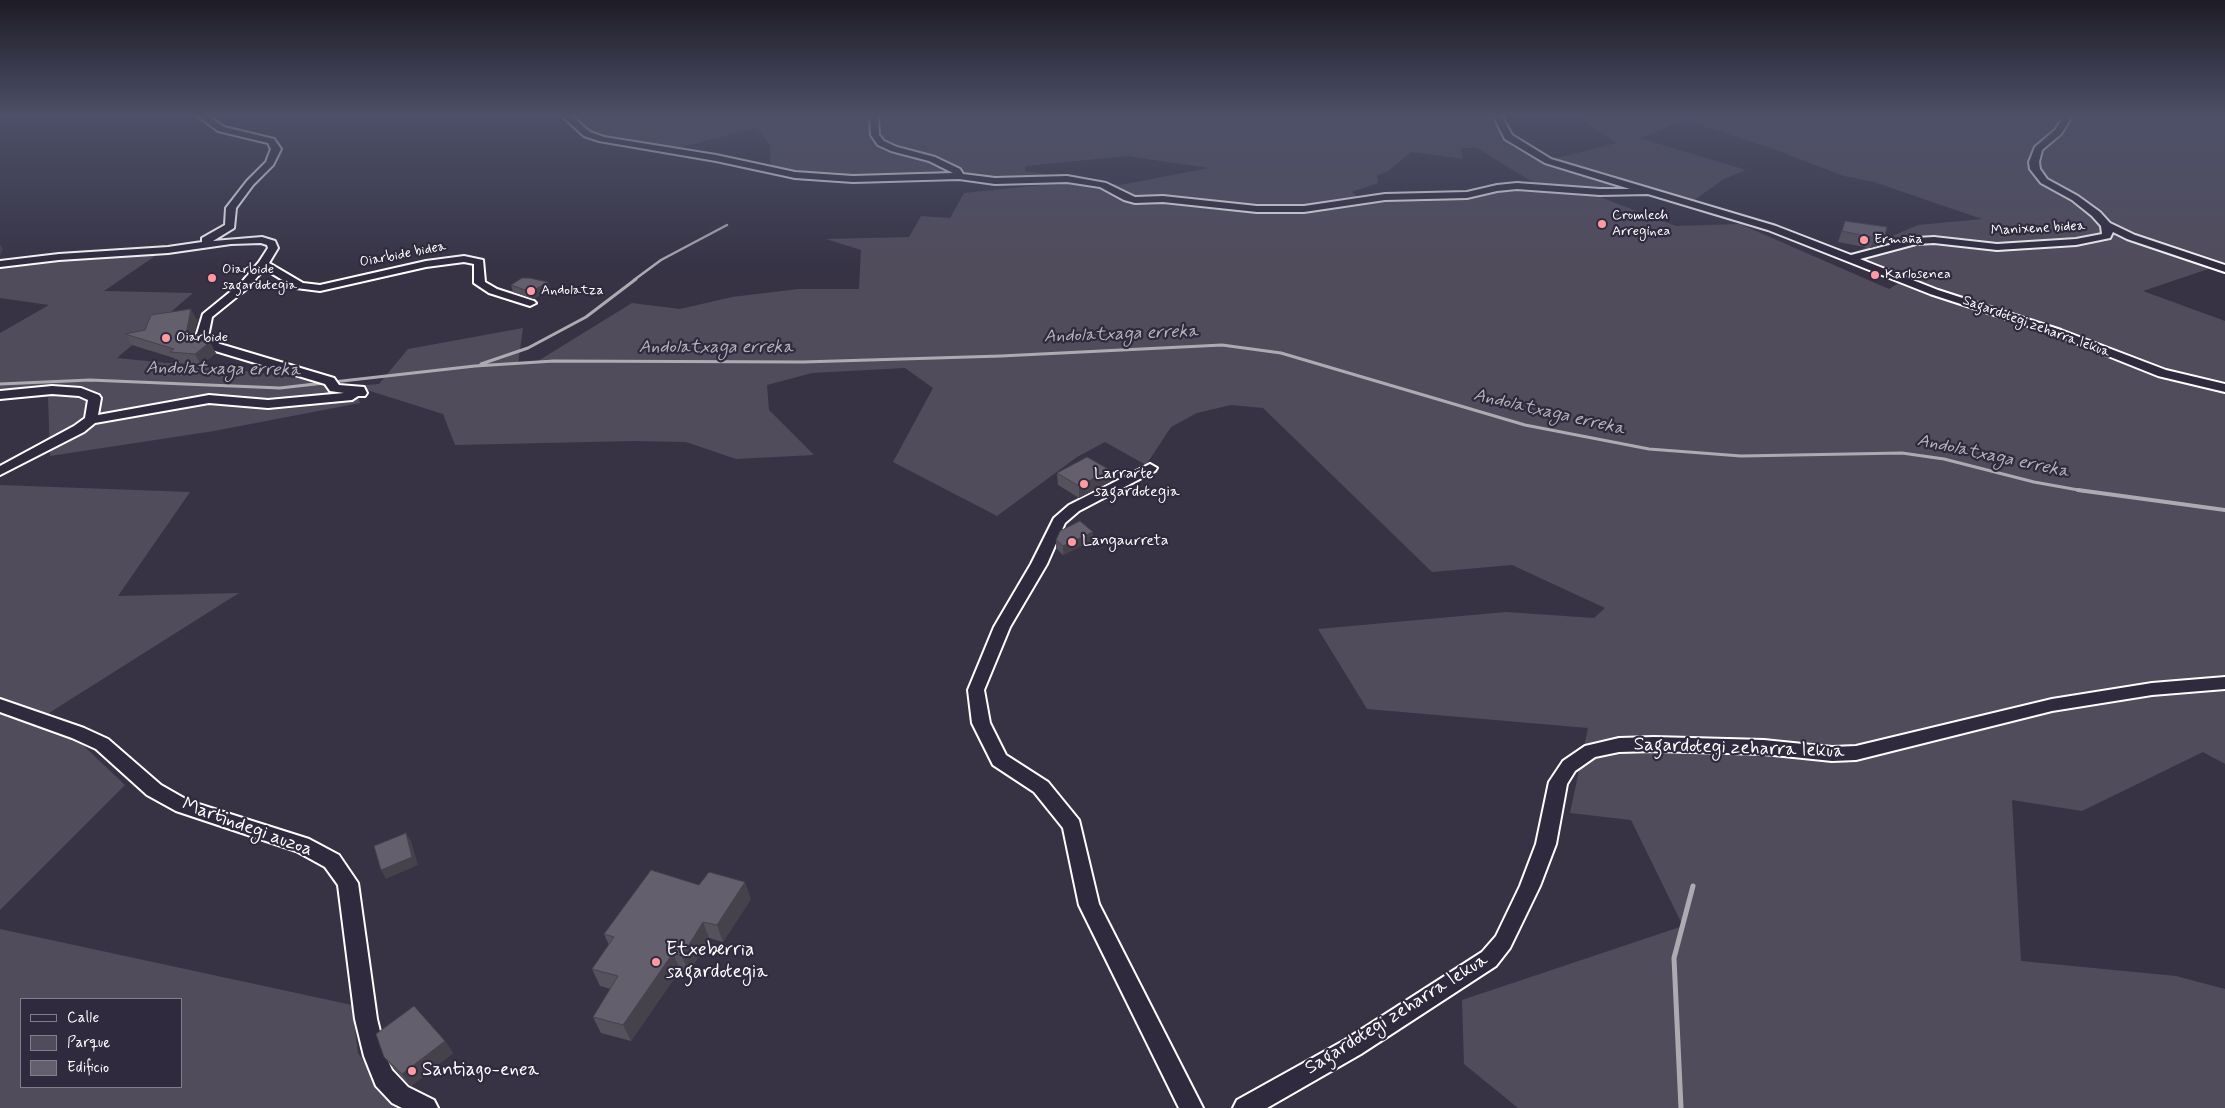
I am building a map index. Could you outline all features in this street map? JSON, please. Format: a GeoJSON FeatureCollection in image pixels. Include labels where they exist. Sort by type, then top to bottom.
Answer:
{"type":"FeatureCollection","features":[{"type":"Feature","properties":{"kind":"street"},"geometry":{"type":"LineString","coordinates":[[186,248],[227,230],[230,226],[231,208],[250,182],[266,167]]}},
{"type":"Feature","properties":{"kind":"street"},"geometry":{"type":"LineString","coordinates":[[756,167],[795,175],[853,179],[959,176],[990,180],[1038,178],[1074,180],[1103,186],[1135,200],[1163,199],[1272,210],[1304,209],[1385,197],[1467,195],[1497,188],[1517,186],[1600,192],[1646,190]]}},
{"type":"Feature","properties":{"kind":"street"},"geometry":{"type":"LineString","coordinates":[[948,167],[957,171],[959,176]]}},
{"type":"Feature","properties":{"kind":"street","name":"Sagardotegi zeharra lekua"},"geometry":{"type":"LineString","coordinates":[[1567,167],[1772,228],[1934,292],[2040,326],[2162,372],[2225,388]]}},
{"type":"Feature","properties":{"kind":"street","name":"Manixene bidea"},"geometry":{"type":"LineString","coordinates":[[1849,259],[1921,241],[1934,240],[1997,247],[2098,239],[2108,234],[2106,225],[2083,203],[2044,180],[2035,167]]}},
{"type":"Feature","properties":{"kind":"street"},"geometry":{"type":"LineString","coordinates":[[2106,225],[2225,269]]}},
{"type":"Feature","properties":{"kind":"street"},"geometry":{"type":"LineString","coordinates":[[2098,239],[2149,242]]}},
{"type":"Feature","properties":{"kind":"street"},"geometry":{"type":"LineString","coordinates":[[0,264],[49,258],[186,248],[231,241],[262,240],[271,243],[273,248],[263,264],[244,284],[207,316],[202,337],[206,342],[216,347],[332,383],[339,389],[360,390],[361,393],[352,396],[268,404],[208,399],[91,420],[79,430],[0,471]]}},
{"type":"Feature","properties":{"kind":"street","name":"Oiarbide bidea"},"geometry":{"type":"LineString","coordinates":[[263,264],[300,286],[320,288],[426,264],[464,259],[480,262],[480,283],[493,291],[530,303]]}},
{"type":"Feature","properties":{"kind":"street"},"geometry":{"type":"LineString","coordinates":[[0,395],[52,390],[81,392],[95,398],[91,420]]}},
{"type":"Feature","properties":{"kind":"street"},"geometry":{"type":"LineString","coordinates":[[1150,468],[1074,508],[1059,521],[1039,564],[1002,627],[976,690],[981,723],[999,760],[1041,787],[1072,826],[1089,905],[1190,1108]]}},
{"type":"Feature","properties":{"kind":"street","name":"Sagardotegi zeharra lekua"},"geometry":{"type":"LineString","coordinates":[[1245,1108],[1353,1047],[1489,960],[1503,942],[1546,844],[1558,782],[1569,766],[1592,751],[1620,745],[1654,744],[1764,747],[1832,754],[1856,753],[2052,705],[2152,689],[2225,683]]}},
{"type":"Feature","properties":{"kind":"street","name":"Martindegi auzoa"},"geometry":{"type":"LineString","coordinates":[[0,705],[78,733],[102,744],[154,790],[183,806],[302,845],[332,861],[348,884],[366,1019],[375,1056],[384,1078],[400,1095],[426,1108]]}},
{"type":"Feature","properties":{"kind":"green space"},"geometry":{"type":"Polygon","coordinates":[[[771,167],[942,167],[955,173],[852,177],[819,176],[771,169],[771,167]]]}},
{"type":"Feature","properties":{"kind":"green space"},"geometry":{"type":"Polygon","coordinates":[[[952,167],[1025,167],[1025,171],[1120,185],[1209,168],[1200,167],[1393,167],[1387,172],[1377,175],[1378,183],[1352,192],[1360,199],[1479,196],[1495,187],[1539,186],[1508,167],[1564,167],[1640,190],[1600,197],[1676,226],[1740,224],[1889,289],[1905,279],[1846,256],[1918,225],[1982,219],[1874,182],[1844,176],[1820,167],[2031,167],[2033,173],[2041,181],[2050,184],[2039,172],[2039,167],[2225,167],[2225,268],[2214,267],[2143,291],[2225,321],[2225,385],[2184,377],[2225,391],[2225,680],[2131,697],[2225,689],[2225,764],[2203,752],[2082,811],[2012,800],[2021,961],[2176,976],[2225,989],[2225,1108],[1518,1108],[1464,1064],[1462,1000],[1683,926],[1631,820],[1570,813],[1588,728],[1367,709],[1318,629],[1506,612],[1594,618],[1605,608],[1512,565],[1432,572],[1263,408],[1231,405],[1197,413],[1171,427],[1146,465],[1105,442],[1077,457],[997,516],[893,462],[933,388],[905,368],[812,373],[767,385],[769,410],[814,455],[736,459],[686,442],[634,441],[455,445],[443,414],[354,386],[379,384],[408,349],[523,328],[518,364],[538,361],[632,303],[680,309],[732,297],[798,289],[859,289],[861,250],[826,239],[909,237],[921,216],[950,218],[964,193],[1042,185],[1038,177],[998,179],[970,175],[952,167]],[[1940,292],[1943,299],[2180,376],[1996,309],[1940,292]]]}},
{"type":"Feature","properties":{"kind":"green space"},"geometry":{"type":"Polygon","coordinates":[[[1573,167],[1735,167],[1746,170],[1724,179],[1693,201],[1573,167]]]}},
{"type":"Feature","properties":{"kind":"green space"},"geometry":{"type":"Polygon","coordinates":[[[158,254],[104,291],[193,293],[117,358],[238,370],[354,386],[360,403],[214,431],[50,456],[48,397],[0,400],[0,333],[49,305],[0,298],[0,267],[38,261],[158,254]]]}},
{"type":"Feature","properties":{"kind":"green space"},"geometry":{"type":"Polygon","coordinates":[[[0,485],[190,492],[118,596],[239,593],[49,713],[125,785],[0,910],[0,485]]]}},
{"type":"Feature","properties":{"kind":"green space"},"geometry":{"type":"Polygon","coordinates":[[[0,929],[352,1005],[358,1053],[396,1108],[0,1108],[0,929]]]}},
{"type":"Feature","properties":{"kind":"building"},"geometry":{"type":"Polygon","coordinates":[[[1845,221],[1887,227],[1885,235],[1875,238],[1842,231],[1845,221]]]}},
{"type":"Feature","properties":{"kind":"building"},"geometry":{"type":"Polygon","coordinates":[[[522,278],[548,282],[531,292],[511,285],[522,278]]]}},
{"type":"Feature","properties":{"kind":"building"},"geometry":{"type":"Polygon","coordinates":[[[191,309],[185,339],[210,342],[195,354],[170,352],[174,349],[125,334],[145,330],[151,315],[191,309]]]}},
{"type":"Feature","properties":{"kind":"building"},"geometry":{"type":"Polygon","coordinates":[[[1087,457],[1110,470],[1079,486],[1057,473],[1087,457]]]}},
{"type":"Feature","properties":{"kind":"building"},"geometry":{"type":"Polygon","coordinates":[[[1080,521],[1093,532],[1063,546],[1056,540],[1060,531],[1080,521]]]}},
{"type":"Feature","properties":{"kind":"building"},"geometry":{"type":"Polygon","coordinates":[[[406,833],[412,857],[381,870],[374,846],[406,833]]]}},
{"type":"Feature","properties":{"kind":"building","name":"Etxeberria sagardotegia"},"geometry":{"type":"Polygon","coordinates":[[[651,870],[699,885],[709,872],[745,882],[717,925],[703,922],[682,956],[673,953],[623,1025],[593,1017],[618,976],[592,969],[614,937],[604,934],[651,870]]]}},
{"type":"Feature","properties":{"kind":"building","name":"Santiago-enea"},"geometry":{"type":"Polygon","coordinates":[[[414,1006],[445,1041],[402,1074],[384,1057],[376,1034],[414,1006]]]}},
{"type":"Feature","properties":{"kind":"waterway"},"geometry":{"type":"LineString","coordinates":[[634,280],[661,260],[727,225]]}},
{"type":"Feature","properties":{"kind":"waterway"},"geometry":{"type":"LineString","coordinates":[[481,364],[528,348],[586,317],[636,279]]}},
{"type":"Feature","properties":{"kind":"waterway","name":"Andolatxaga erreka"},"geometry":{"type":"LineString","coordinates":[[0,384],[90,380],[280,388],[475,366],[554,361],[803,362],[1001,356],[1222,345],[1281,353],[1525,425],[1649,449],[1741,456],[1902,453],[1944,459],[2034,482],[2080,490]]}},
{"type":"Feature","properties":{"kind":"waterway","name":"Andolatxaga erreka"},"geometry":{"type":"LineString","coordinates":[[2080,490],[2225,510]]}},
{"type":"Feature","properties":{"kind":"waterway","name":"Andolatxaga erreka"},"geometry":{"type":"LineString","coordinates":[[2080,490],[2084,491]]}},
{"type":"Feature","properties":{"kind":"waterway"},"geometry":{"type":"LineString","coordinates":[[1681,1108],[1674,958],[1693,886]]}},
{"type":"Feature","properties":{"kind":"place","name":"Cromlech Arreginea"},"geometry":{"type":"Point","coordinates":[1602,224]}},
{"type":"Feature","properties":{"kind":"place","name":"Ermaña"},"geometry":{"type":"Point","coordinates":[1864,240]}},
{"type":"Feature","properties":{"kind":"place","name":"Karlosenea"},"geometry":{"type":"Point","coordinates":[1875,275]}},
{"type":"Feature","properties":{"kind":"place","name":"Oiarbide sagardotegia"},"geometry":{"type":"Point","coordinates":[212,278]}},
{"type":"Feature","properties":{"kind":"place","name":"Andolatza"},"geometry":{"type":"Point","coordinates":[531,291]}},
{"type":"Feature","properties":{"kind":"place","name":"Oiarbide"},"geometry":{"type":"Point","coordinates":[166,338]}},
{"type":"Feature","properties":{"kind":"place","name":"Larrarte sagardotegia"},"geometry":{"type":"Point","coordinates":[1084,484]}},
{"type":"Feature","properties":{"kind":"place","name":"Langaurreta"},"geometry":{"type":"Point","coordinates":[1072,542]}},
{"type":"Feature","properties":{"kind":"place","name":"Etxeberria sagardotegia"},"geometry":{"type":"Point","coordinates":[656,962]}},
{"type":"Feature","properties":{"kind":"place","name":"Santiago-enea"},"geometry":{"type":"Point","coordinates":[412,1071]}}]}
